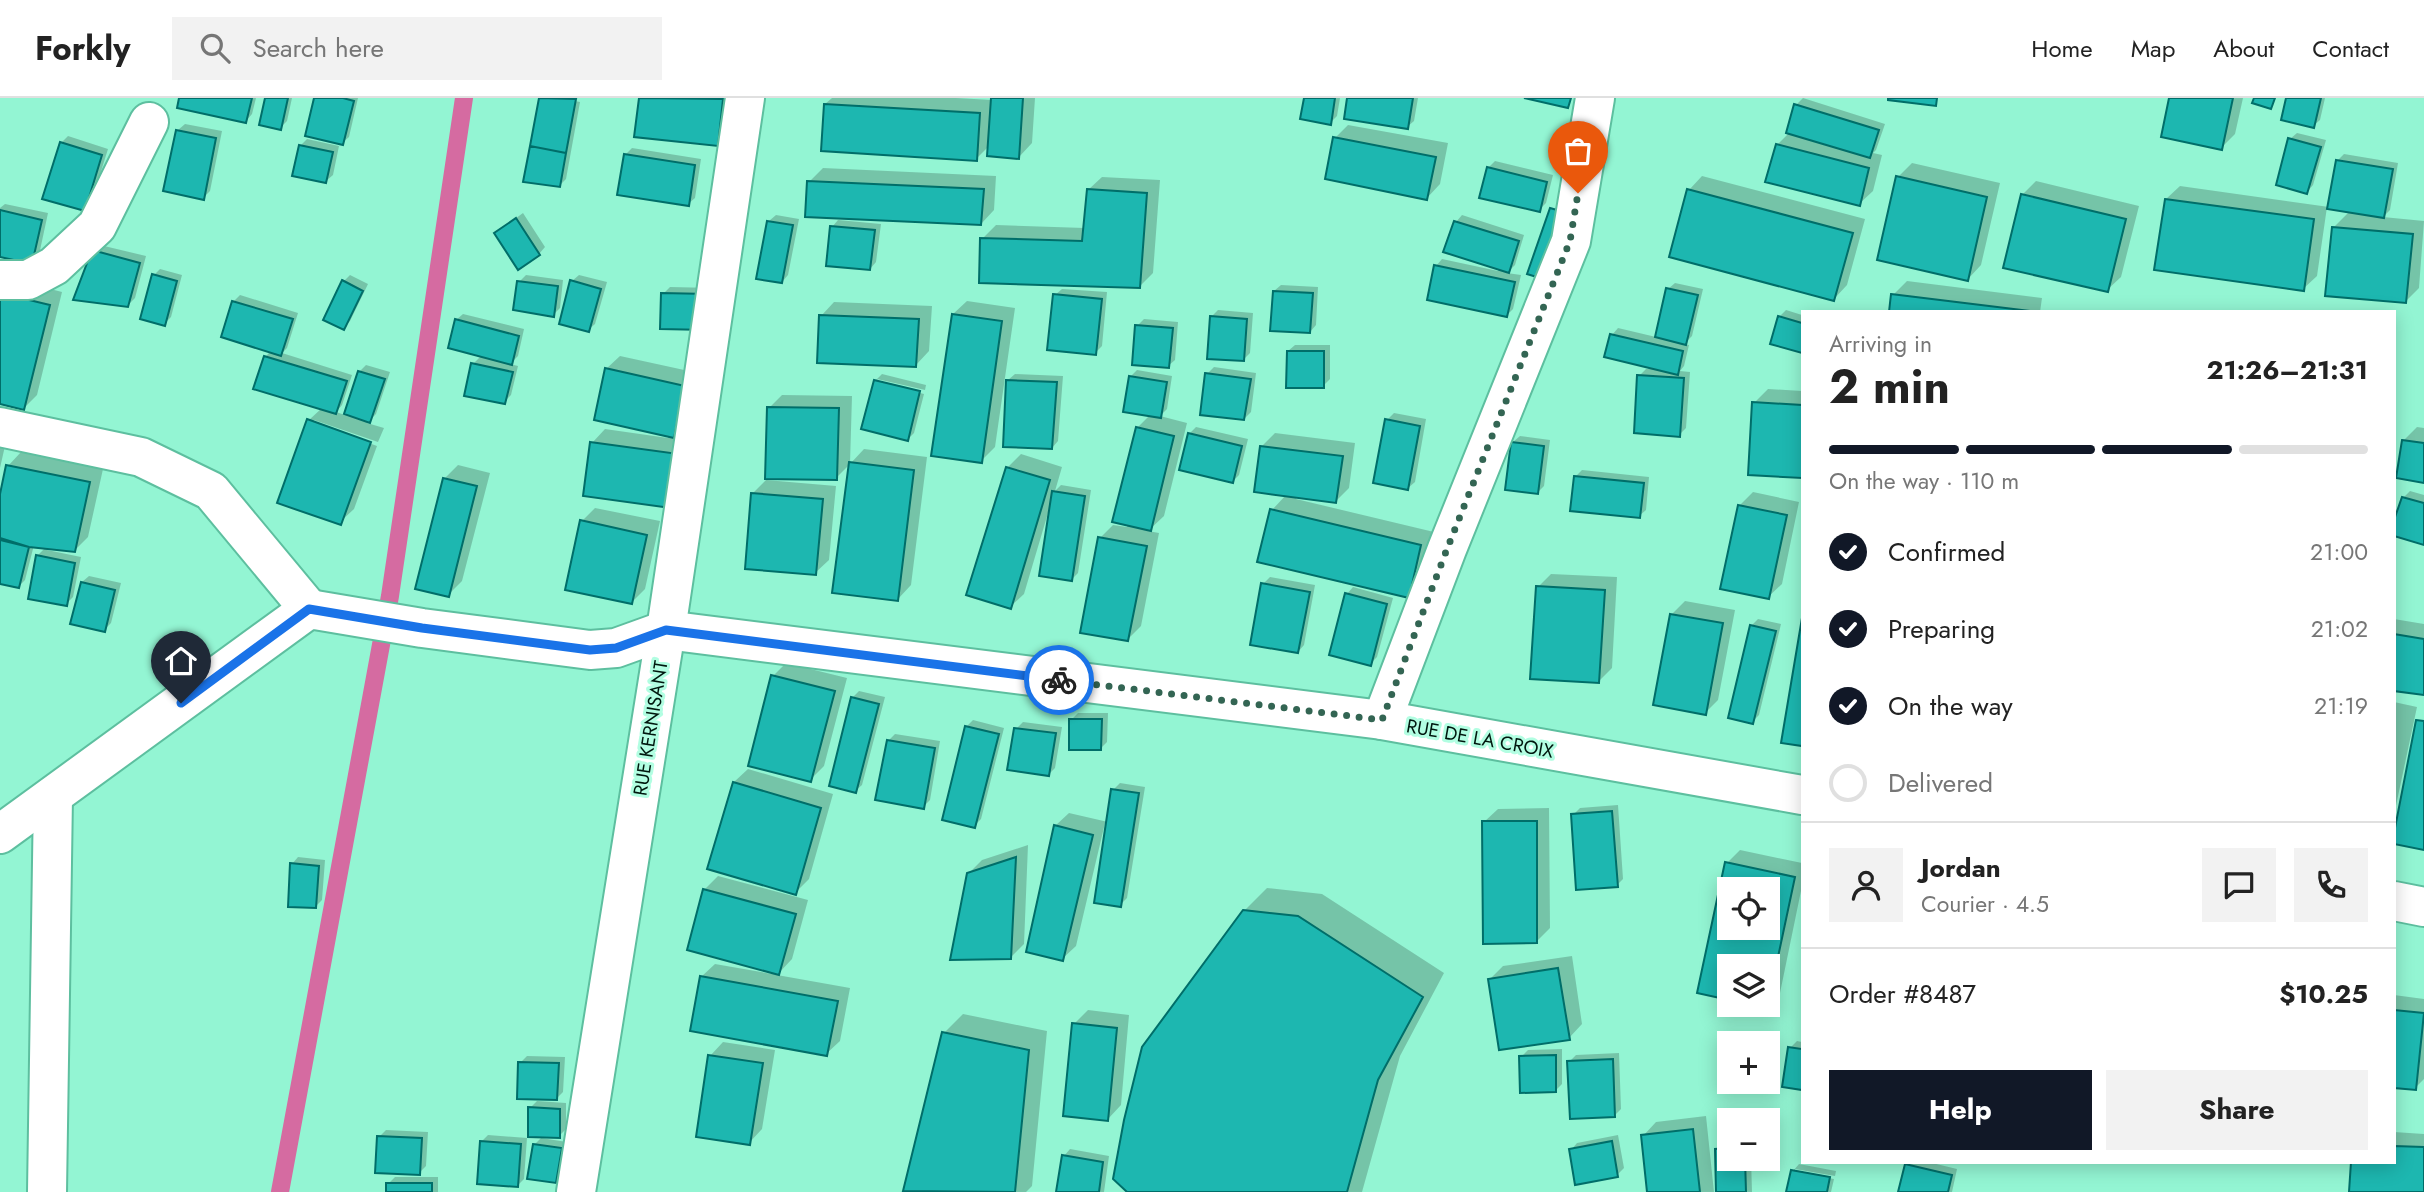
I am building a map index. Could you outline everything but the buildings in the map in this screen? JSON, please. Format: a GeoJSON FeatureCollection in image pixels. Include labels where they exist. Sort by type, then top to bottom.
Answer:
{"type":"FeatureCollection","features":[{"type":"Feature","properties":{"kind":"street","name":"RUE KERNISANT"},"geometry":{"type":"LineString","coordinates":[[576,1192],[666,630],[745,98]]}},
{"type":"Feature","properties":{"kind":"street"},"geometry":{"type":"LineString","coordinates":[[1382,720],[1570,241],[1595,98]]}},
{"type":"Feature","properties":{"kind":"street"},"geometry":{"type":"LineString","coordinates":[[0,280],[27,281],[54,266],[97,226],[149,122]]}},
{"type":"Feature","properties":{"kind":"street"},"geometry":{"type":"LineString","coordinates":[[0,427],[141,457],[211,491],[309,609],[0,834]]}},
{"type":"Feature","properties":{"kind":"street","name":"RUE DE LA CROIX"},"geometry":{"type":"LineString","coordinates":[[309,609],[367,620],[590,650],[616,648],[666,630],[1382,720],[1801,795]]}},
{"type":"Feature","properties":{"kind":"street"},"geometry":{"type":"LineString","coordinates":[[47,1192],[53,796]]}},
{"type":"Feature","properties":{"kind":"street"},"geometry":{"type":"LineString","coordinates":[[2396,901],[2424,907]]}},
{"type":"Feature","properties":{"kind":"waterway"},"geometry":{"type":"LineString","coordinates":[[280,1192],[390,596],[464,98]]}},
{"type":"Feature","properties":{"kind":"way so far"},"geometry":{"type":"LineString","coordinates":[[1059,680],[1382,720],[1570,241],[1578,193]]}},
{"type":"Feature","properties":{"kind":"route"},"geometry":{"type":"LineString","coordinates":[[181,703],[309,609],[367,620],[590,650],[616,648],[666,630],[1059,680]]}}]}
